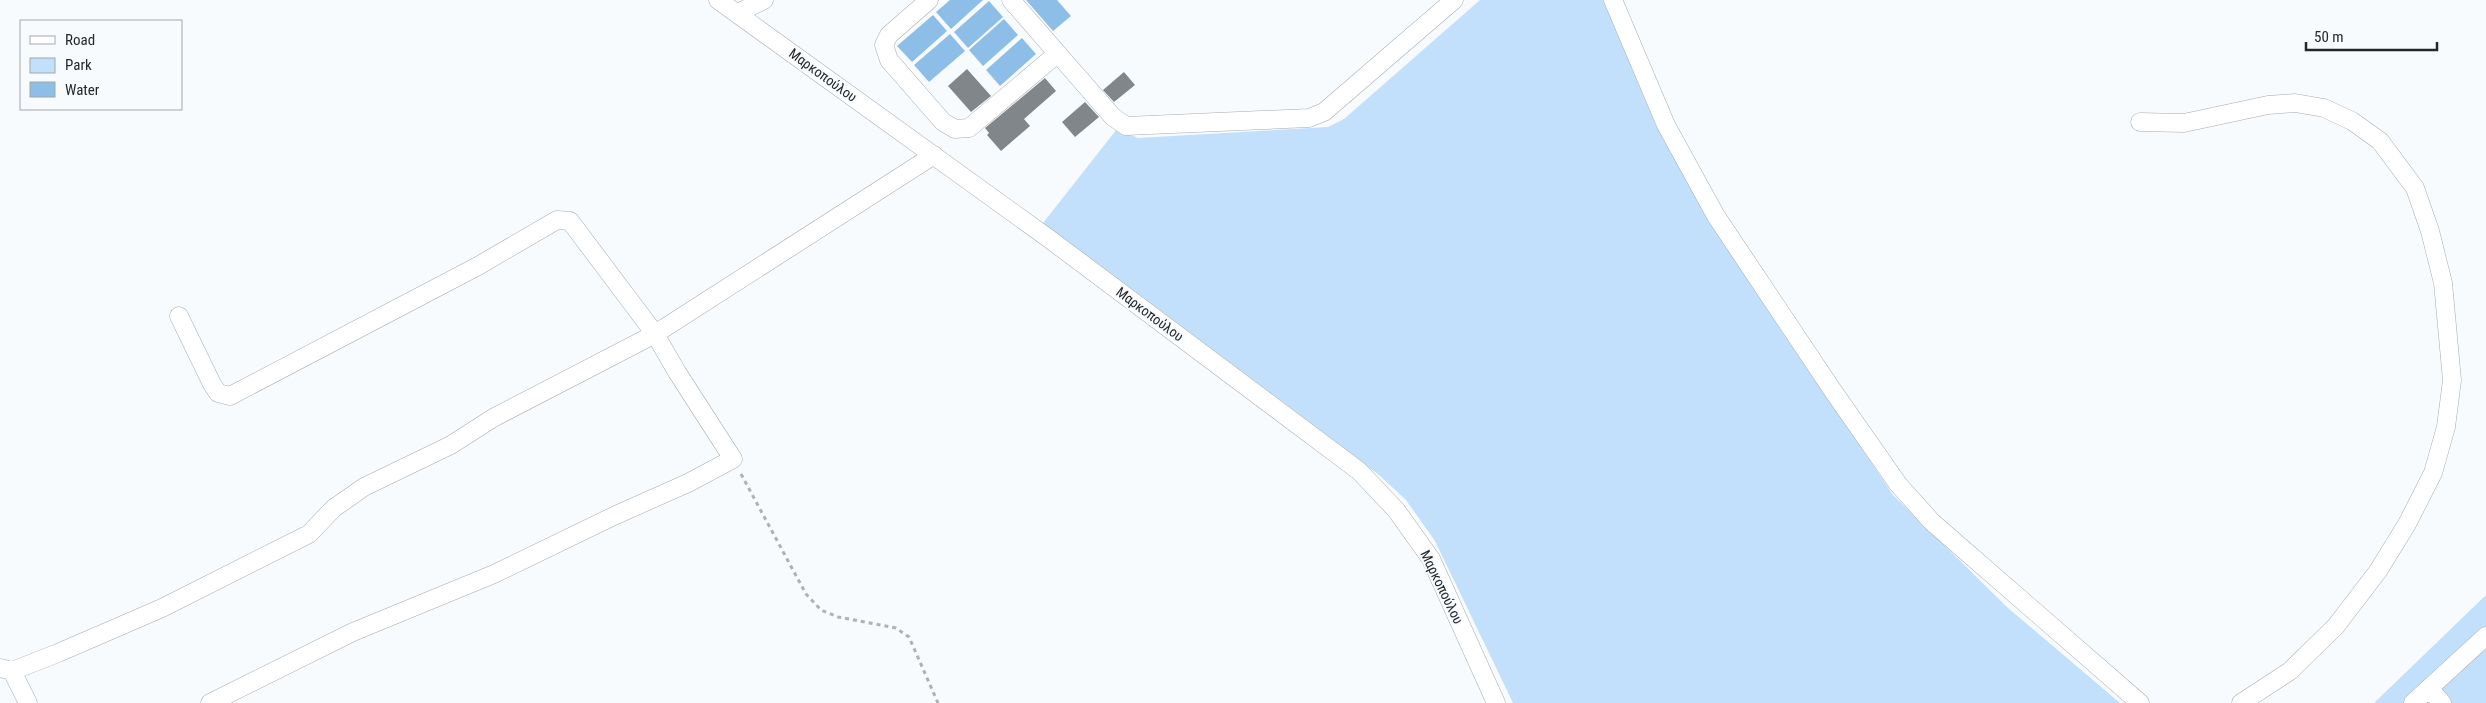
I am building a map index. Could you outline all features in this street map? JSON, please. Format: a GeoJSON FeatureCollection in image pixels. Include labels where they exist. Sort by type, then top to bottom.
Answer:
{"type":"FeatureCollection","features":[{"type":"Feature","properties":{"kind":"street","name":"Μαρκοπούλου"},"geometry":{"type":"LineString","coordinates":[[718,0],[934,155],[1359,471],[1396,510],[1431,558],[1496,703]]}},
{"type":"Feature","properties":{"kind":"street"},"geometry":{"type":"LineString","coordinates":[[738,13],[764,0]]}},
{"type":"Feature","properties":{"kind":"street"},"geometry":{"type":"LineString","coordinates":[[928,0],[889,35],[884,45],[889,60],[943,122],[955,129],[969,128],[1057,54]]}},
{"type":"Feature","properties":{"kind":"street"},"geometry":{"type":"LineString","coordinates":[[1011,0],[1113,117],[1126,126],[1309,118],[1324,112],[1454,0]]}},
{"type":"Feature","properties":{"kind":"street"},"geometry":{"type":"LineString","coordinates":[[1613,0],[1666,125],[1716,216],[1898,484],[1932,522],[2140,703]]}},
{"type":"Feature","properties":{"kind":"street"},"geometry":{"type":"LineString","coordinates":[[2140,122],[2184,123],[2268,105],[2295,103],[2324,108],[2352,122],[2380,141],[2397,161],[2415,188],[2430,232],[2443,283],[2452,380],[2446,427],[2433,473],[2407,524],[2378,571],[2336,626],[2290,671],[2241,703]]}},
{"type":"Feature","properties":{"kind":"street"},"geometry":{"type":"LineString","coordinates":[[28,703],[6,669],[162,608],[309,534],[334,508],[364,488],[451,445],[493,418],[655,334],[934,155]]}},
{"type":"Feature","properties":{"kind":"street"},"geometry":{"type":"LineString","coordinates":[[179,316],[218,393],[230,396],[478,266],[557,220],[570,221],[655,334],[733,459],[688,484],[616,515],[494,574],[353,632],[210,703]]}},
{"type":"Feature","properties":{"kind":"street"},"geometry":{"type":"LineString","coordinates":[[2413,703],[2486,636]]}},
{"type":"Feature","properties":{"kind":"street"},"geometry":{"type":"LineString","coordinates":[[2429,688],[2442,703]]}},
{"type":"Feature","properties":{"kind":"path"},"geometry":{"type":"LineString","coordinates":[[733,459],[806,594],[821,610],[838,617],[896,628],[909,637],[938,703]]}},
{"type":"Feature","properties":{"kind":"green space"},"geometry":{"type":"Polygon","coordinates":[[[1480,0],[1603,0],[1657,128],[1749,280],[1893,495],[2008,608],[2120,703],[1513,703],[1435,541],[1406,500],[1379,475],[1043,223],[1117,129],[1138,138],[1328,127],[1344,119],[1480,0]]]}},
{"type":"Feature","properties":{"kind":"green space"},"geometry":{"type":"Polygon","coordinates":[[[2486,595],[2486,703],[2374,703],[2486,595]]]}},
{"type":"Feature","properties":{"kind":"water"},"geometry":{"type":"Polygon","coordinates":[[[950,0],[983,0],[951,29],[936,12],[950,0]]]}},
{"type":"Feature","properties":{"kind":"water"},"geometry":{"type":"Polygon","coordinates":[[[1026,0],[1057,0],[1071,16],[1053,31],[1026,0]]]}},
{"type":"Feature","properties":{"kind":"water"},"geometry":{"type":"Polygon","coordinates":[[[989,1],[1003,17],[968,48],[954,32],[989,1]]]}},
{"type":"Feature","properties":{"kind":"water"},"geometry":{"type":"Polygon","coordinates":[[[933,15],[947,31],[912,62],[897,46],[933,15]]]}},
{"type":"Feature","properties":{"kind":"water"},"geometry":{"type":"Polygon","coordinates":[[[1004,19],[1018,35],[983,66],[969,50],[1004,19]]]}},
{"type":"Feature","properties":{"kind":"water"},"geometry":{"type":"Polygon","coordinates":[[[950,34],[965,51],[929,82],[914,65],[950,34]]]}},
{"type":"Feature","properties":{"kind":"water"},"geometry":{"type":"Polygon","coordinates":[[[1022,38],[1036,54],[1000,86],[986,70],[1022,38]]]}},
{"type":"Feature","properties":{"kind":"building"},"geometry":{"type":"Polygon","coordinates":[[[967,69],[991,96],[971,112],[948,86],[967,69]]]}},
{"type":"Feature","properties":{"kind":"building"},"geometry":{"type":"Polygon","coordinates":[[[1124,72],[1135,85],[1114,102],[1103,90],[1124,72]]]}},
{"type":"Feature","properties":{"kind":"building"},"geometry":{"type":"Polygon","coordinates":[[[1045,78],[1056,91],[1024,119],[1030,126],[1001,151],[987,135],[989,133],[985,128],[1045,78]]]}},
{"type":"Feature","properties":{"kind":"building"},"geometry":{"type":"Polygon","coordinates":[[[1085,102],[1099,117],[1075,137],[1062,122],[1085,102]]]}}]}
